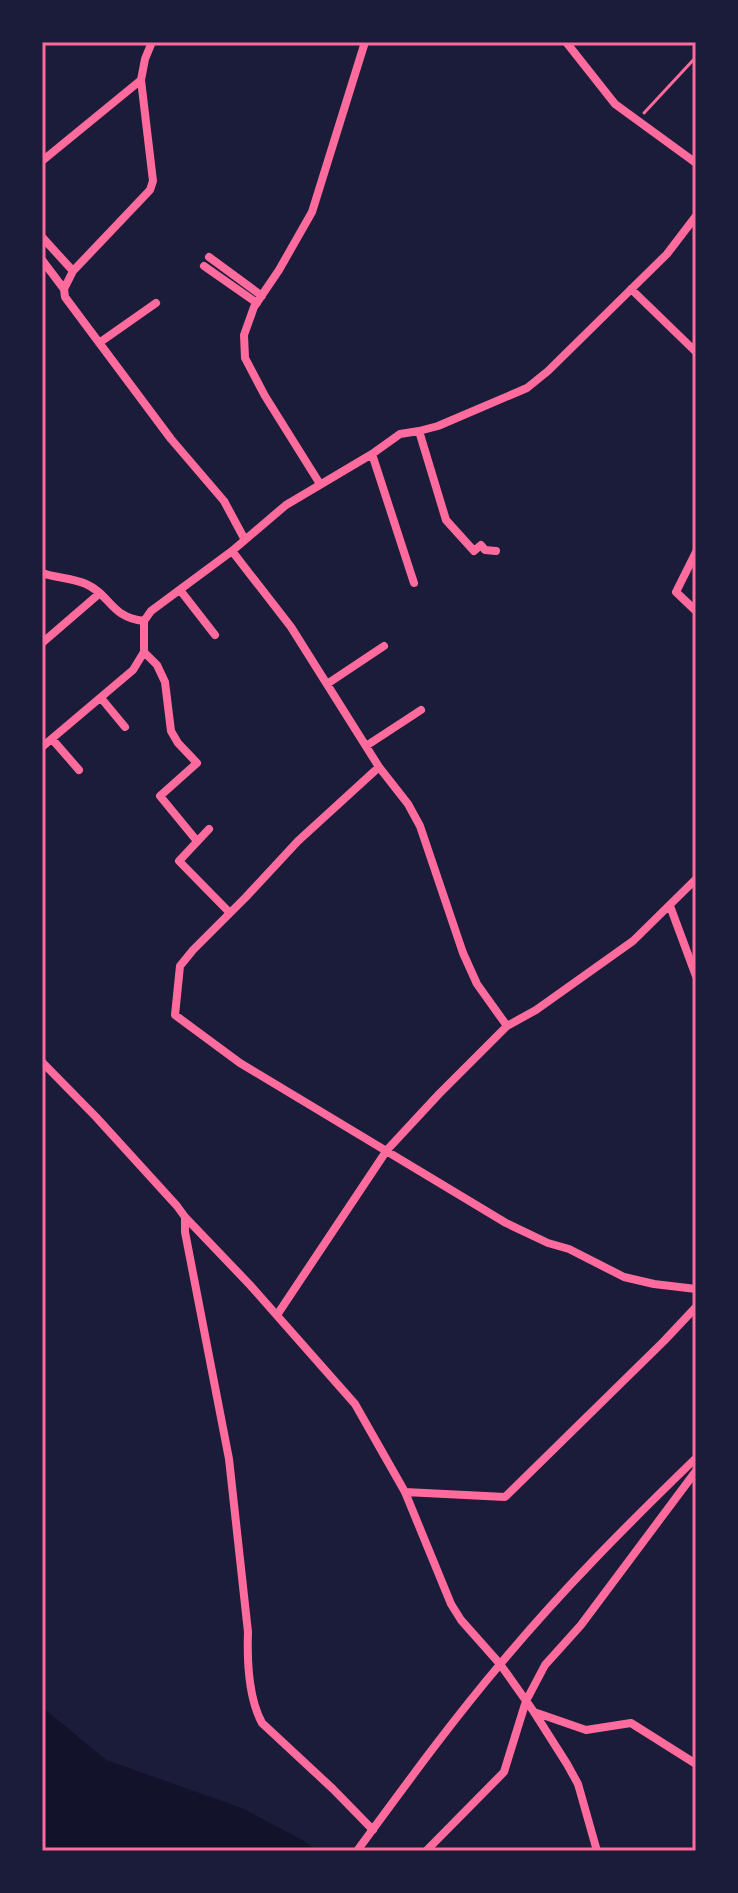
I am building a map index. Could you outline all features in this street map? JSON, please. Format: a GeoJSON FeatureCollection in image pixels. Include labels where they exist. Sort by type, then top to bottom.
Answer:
{"type":"FeatureCollection","features":[{"type":"Feature","properties":{"kind":"street"},"geometry":{"type":"LineString","coordinates":[[64,289],[73,271],[150,190],[153,181],[141,80],[152,42]]}},
{"type":"Feature","properties":{"kind":"street"},"geometry":{"type":"LineString","coordinates":[[320,484],[245,358],[244,335],[259,300],[312,212],[365,42]]}},
{"type":"Feature","properties":{"kind":"street"},"geometry":{"type":"LineString","coordinates":[[566,42],[615,104],[696,163]]}},
{"type":"Feature","properties":{"kind":"street"},"geometry":{"type":"LineString","coordinates":[[42,161],[141,80]]}},
{"type":"Feature","properties":{"kind":"street"},"geometry":{"type":"LineString","coordinates":[[42,747],[133,670],[144,652],[144,621],[151,611],[232,551],[286,505],[400,434],[438,426],[527,388],[667,254],[696,216]]}},
{"type":"Feature","properties":{"kind":"street"},"geometry":{"type":"LineString","coordinates":[[42,237],[73,271]]}},
{"type":"Feature","properties":{"kind":"street"},"geometry":{"type":"LineString","coordinates":[[42,260],[64,289],[65,297],[171,439],[224,501],[245,540]]}},
{"type":"Feature","properties":{"kind":"street"},"geometry":{"type":"LineString","coordinates":[[207,262],[259,300]]}},
{"type":"Feature","properties":{"kind":"street"},"geometry":{"type":"LineString","coordinates":[[631,289],[696,352]]}},
{"type":"Feature","properties":{"kind":"street"},"geometry":{"type":"LineString","coordinates":[[99,343],[156,303]]}},
{"type":"Feature","properties":{"kind":"street"},"geometry":{"type":"LineString","coordinates":[[419,431],[446,520],[474,551],[481,545],[485,550],[496,551]]}},
{"type":"Feature","properties":{"kind":"street"},"geometry":{"type":"LineString","coordinates":[[372,454],[414,583]]}},
{"type":"Feature","properties":{"kind":"street"},"geometry":{"type":"LineString","coordinates":[[232,551],[291,627],[379,767],[408,804],[420,826],[463,953],[477,984],[507,1026]]}},
{"type":"Feature","properties":{"kind":"street"},"geometry":{"type":"LineString","coordinates":[[696,552],[676,592],[696,611]]}},
{"type":"Feature","properties":{"kind":"street"},"geometry":{"type":"LineString","coordinates":[[42,573],[84,583],[100,593],[120,614],[144,621]]}},
{"type":"Feature","properties":{"kind":"street"},"geometry":{"type":"LineString","coordinates":[[180,590],[215,635]]}},
{"type":"Feature","properties":{"kind":"street"},"geometry":{"type":"LineString","coordinates":[[42,643],[100,593]]}},
{"type":"Feature","properties":{"kind":"street"},"geometry":{"type":"LineString","coordinates":[[327,684],[384,646]]}},
{"type":"Feature","properties":{"kind":"street"},"geometry":{"type":"LineString","coordinates":[[144,652],[157,665],[165,682],[171,731],[197,763],[160,796],[197,841]]}},
{"type":"Feature","properties":{"kind":"street"},"geometry":{"type":"LineString","coordinates":[[101,698],[125,727]]}},
{"type":"Feature","properties":{"kind":"street"},"geometry":{"type":"LineString","coordinates":[[366,746],[421,710]]}},
{"type":"Feature","properties":{"kind":"street"},"geometry":{"type":"LineString","coordinates":[[52,739],[79,770]]}},
{"type":"Feature","properties":{"kind":"street"},"geometry":{"type":"LineString","coordinates":[[379,767],[298,841],[193,950],[180,966],[175,1015],[240,1063],[506,1223],[548,1243],[569,1249],[624,1277],[696,1289]]}},
{"type":"Feature","properties":{"kind":"street"},"geometry":{"type":"LineString","coordinates":[[209,829],[179,861],[230,913]]}},
{"type":"Feature","properties":{"kind":"street"},"geometry":{"type":"LineString","coordinates":[[277,1315],[387,1150],[507,1026],[536,1010],[633,941],[696,879]]}},
{"type":"Feature","properties":{"kind":"street"},"geometry":{"type":"LineString","coordinates":[[670,906],[696,976]]}},
{"type":"Feature","properties":{"kind":"street"},"geometry":{"type":"LineString","coordinates":[[42,1062],[96,1117],[355,1404],[405,1492],[451,1604],[534,1712],[578,1784],[597,1851]]}},
{"type":"Feature","properties":{"kind":"street"},"geometry":{"type":"LineString","coordinates":[[185,1217],[185,1232],[229,1459],[251,1679],[258,1716],[373,1830]]}},
{"type":"Feature","properties":{"kind":"street"},"geometry":{"type":"LineString","coordinates":[[405,1492],[505,1497],[696,1307]]}},
{"type":"Feature","properties":{"kind":"street"},"geometry":{"type":"LineString","coordinates":[[357,1851],[500,1664],[538,1620],[696,1458]]}},
{"type":"Feature","properties":{"kind":"street"},"geometry":{"type":"LineString","coordinates":[[426,1851],[504,1772],[526,1701],[545,1665],[581,1625],[696,1468],[696,1458]]}},
{"type":"Feature","properties":{"kind":"street"},"geometry":{"type":"LineString","coordinates":[[534,1712],[586,1730],[631,1723],[696,1764]]}},
{"type":"Feature","properties":{"kind":"path"},"geometry":{"type":"LineString","coordinates":[[636,121],[696,57]]}},
{"type":"Feature","properties":{"kind":"shaded area"},"geometry":{"type":"Polygon","coordinates":[[[42,1707],[106,1760],[242,1808],[318,1851],[42,1851],[42,1707]]]}}]}
